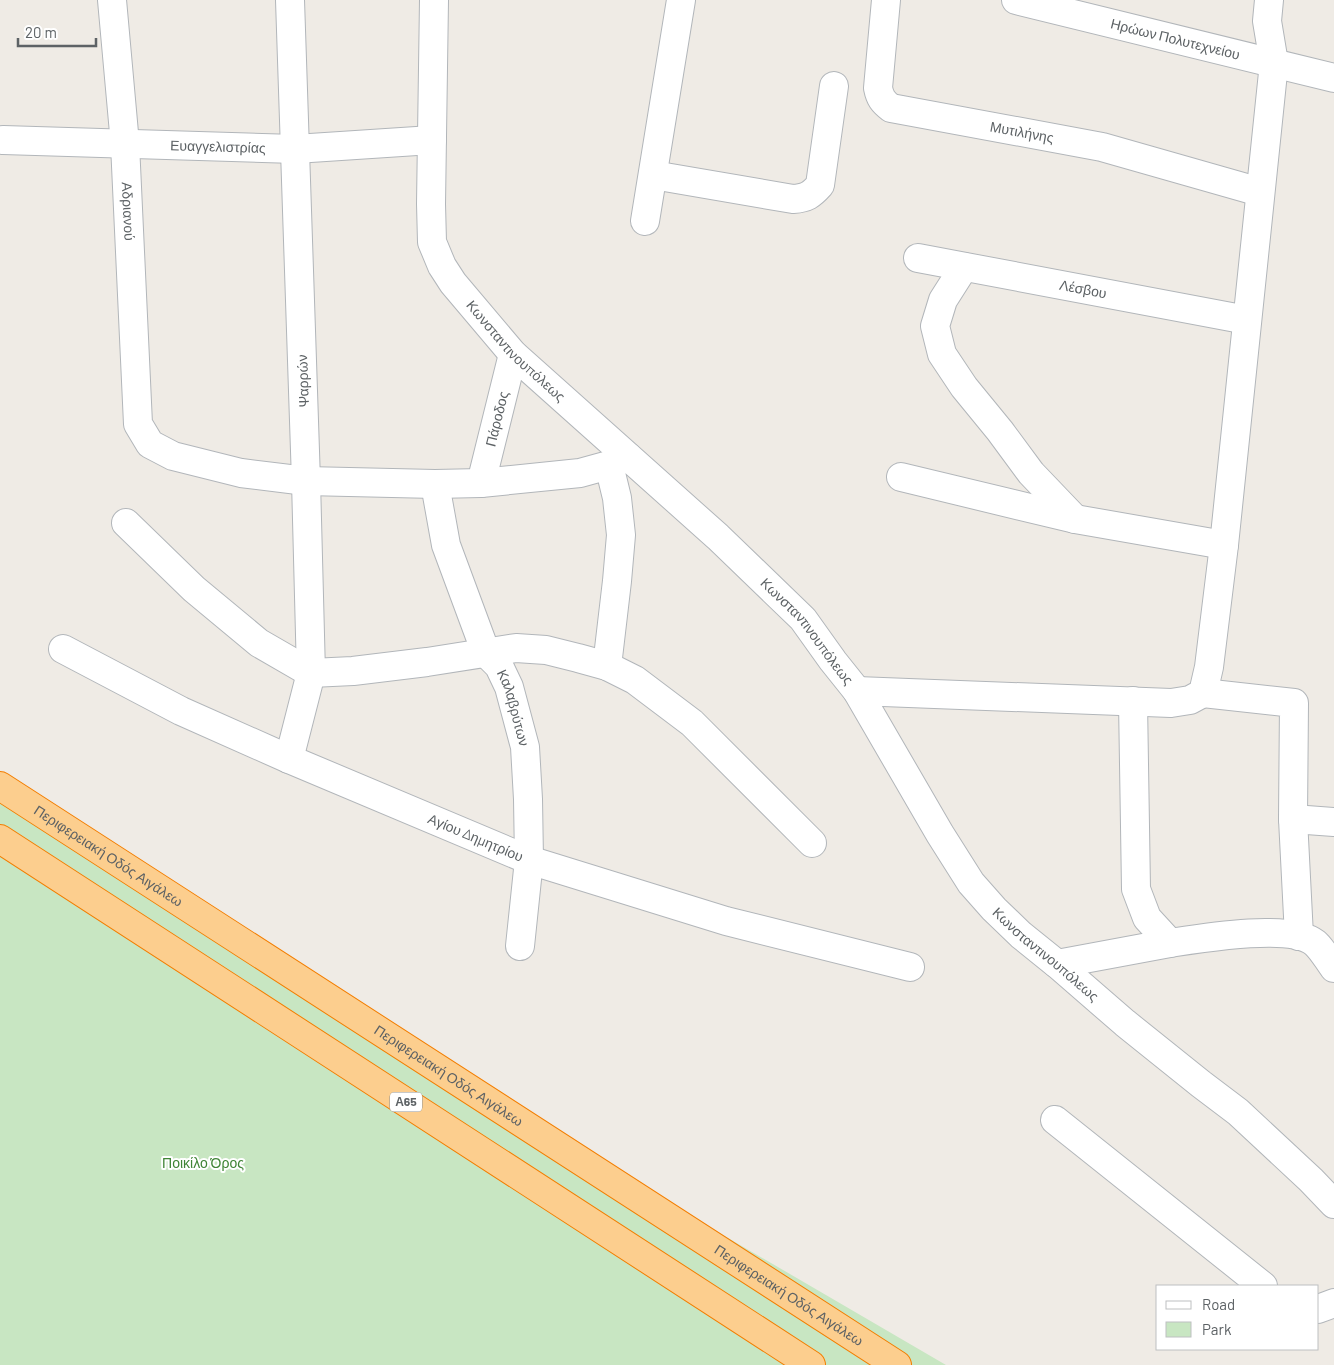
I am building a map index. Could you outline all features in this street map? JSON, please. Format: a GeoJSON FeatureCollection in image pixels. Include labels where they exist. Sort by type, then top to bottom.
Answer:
{"type":"FeatureCollection","features":[{"type":"Feature","properties":{"kind":"highway","name":"Περιφερειακή Οδός Αιγάλεω"},"geometry":{"type":"LineString","coordinates":[[0,786],[897,1365]]}},
{"type":"Feature","properties":{"kind":"highway","name":"Α65"},"geometry":{"type":"LineString","coordinates":[[0,840],[811,1365]]}},
{"type":"Feature","properties":{"kind":"street","name":"Αδριανού"},"geometry":{"type":"LineString","coordinates":[[112,0],[125,144],[138,424],[150,444],[174,456],[242,473],[306,481]]}},
{"type":"Feature","properties":{"kind":"street","name":"Ψαρρών"},"geometry":{"type":"LineString","coordinates":[[289,759],[311,673],[290,0]]}},
{"type":"Feature","properties":{"kind":"street","name":"Κωνσταντινουπόλεως"},"geometry":{"type":"LineString","coordinates":[[434,0],[432,242],[442,266],[453,283],[513,354],[619,461],[718,537],[802,619],[832,661],[857,691],[925,810],[971,883],[994,909],[1021,935],[1125,1023],[1238,1112],[1334,1204]]}},
{"type":"Feature","properties":{"kind":"street"},"geometry":{"type":"LineString","coordinates":[[646,221],[681,0]]}},
{"type":"Feature","properties":{"kind":"street","name":"Μυτιλήνης"},"geometry":{"type":"LineString","coordinates":[[886,0],[878,88],[881,98],[891,108],[1102,147],[1260,192]]}},
{"type":"Feature","properties":{"kind":"street","name":"Ηρώων Πολυτεχνείου"},"geometry":{"type":"LineString","coordinates":[[1016,0],[1334,78]]}},
{"type":"Feature","properties":{"kind":"street"},"geometry":{"type":"LineString","coordinates":[[1204,693],[1209,668],[1224,545],[1274,63],[1267,21],[1269,0]]}},
{"type":"Feature","properties":{"kind":"street"},"geometry":{"type":"LineString","coordinates":[[653,175],[793,199],[804,198],[812,194],[820,185],[834,86]]}},
{"type":"Feature","properties":{"kind":"street","name":"Ευαγγελιστρίας"},"geometry":{"type":"LineString","coordinates":[[3,140],[295,149],[432,140]]}},
{"type":"Feature","properties":{"kind":"street","name":"Λέσβου"},"geometry":{"type":"LineString","coordinates":[[918,258],[1247,320]]}},
{"type":"Feature","properties":{"kind":"street"},"geometry":{"type":"LineString","coordinates":[[964,266],[942,300],[935,326],[942,354],[964,387],[1031,473],[1075,518]]}},
{"type":"Feature","properties":{"kind":"street","name":"Πάροδος"},"geometry":{"type":"LineString","coordinates":[[481,483],[513,354]]}},
{"type":"Feature","properties":{"kind":"street"},"geometry":{"type":"LineString","coordinates":[[306,481],[435,484],[481,483],[580,473],[619,461],[617,498],[621,535],[607,666]]}},
{"type":"Feature","properties":{"kind":"street"},"geometry":{"type":"LineString","coordinates":[[901,477],[1075,518],[1224,545]]}},
{"type":"Feature","properties":{"kind":"street","name":"Καλαβρύτων"},"geometry":{"type":"LineString","coordinates":[[435,484],[446,545],[486,653],[499,666],[509,687],[525,747],[529,860],[520,946]]}},
{"type":"Feature","properties":{"kind":"street"},"geometry":{"type":"LineString","coordinates":[[126,523],[194,589],[259,643],[311,673],[353,671],[427,662],[516,648],[546,650],[607,666],[635,680],[692,723],[812,843]]}},
{"type":"Feature","properties":{"kind":"street","name":"Αγίου Δημητρίου"},"geometry":{"type":"LineString","coordinates":[[62,649],[181,711],[289,759],[529,860],[726,921],[910,968]]}},
{"type":"Feature","properties":{"kind":"street"},"geometry":{"type":"LineString","coordinates":[[857,691],[1171,703],[1190,700],[1204,693],[1294,703],[1293,818],[1300,936]]}},
{"type":"Feature","properties":{"kind":"street"},"geometry":{"type":"LineString","coordinates":[[1133,701],[1136,889],[1148,918],[1170,943]]}},
{"type":"Feature","properties":{"kind":"street"},"geometry":{"type":"LineString","coordinates":[[1293,818],[1334,822]]}},
{"type":"Feature","properties":{"kind":"street"},"geometry":{"type":"LineString","coordinates":[[1057,964],[1170,943],[1256,932],[1284,933],[1300,936],[1314,943],[1334,968]]}},
{"type":"Feature","properties":{"kind":"street"},"geometry":{"type":"LineString","coordinates":[[1055,1120],[1262,1285]]}},
{"type":"Feature","properties":{"kind":"street"},"geometry":{"type":"LineString","coordinates":[[1319,1309],[1334,1303]]}},
{"type":"Feature","properties":{"kind":"green space","name":"Ποικίλο Όρος"},"geometry":{"type":"Polygon","coordinates":[[[0,790],[440,1070],[946,1365],[0,1365],[0,790]]]}}]}
